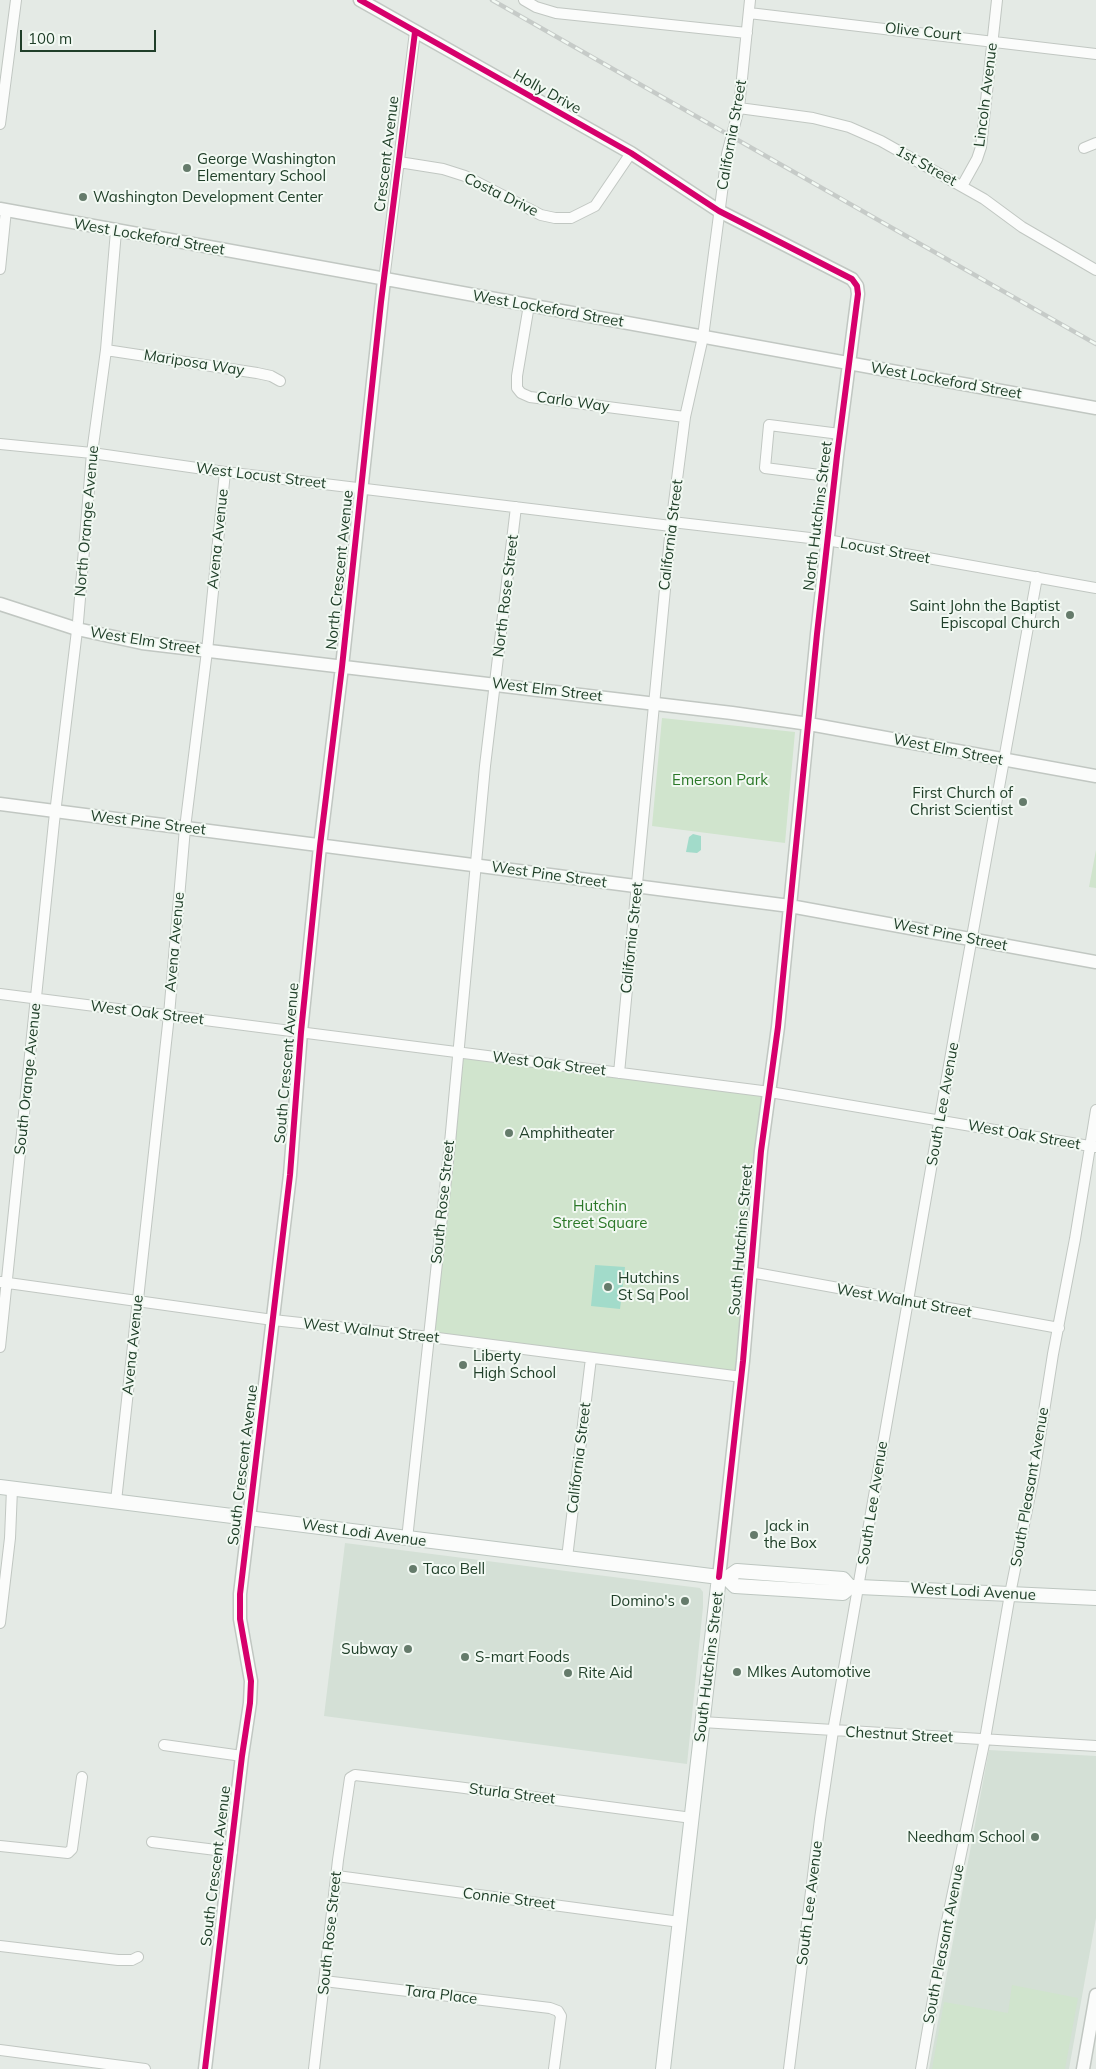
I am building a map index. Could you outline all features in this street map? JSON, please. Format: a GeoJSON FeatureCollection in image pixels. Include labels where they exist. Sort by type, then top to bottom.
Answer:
{"type":"FeatureCollection","features":[{"type":"Feature","properties":{"kind":"main road","name":"West Lodi Avenue"},"geometry":{"type":"LineString","coordinates":[[6,1488],[723,1578],[737,1571],[843,1579],[854,1587],[1096,1598]]}},
{"type":"Feature","properties":{"kind":"main road","name":"South Hutchins Street"},"geometry":{"type":"LineString","coordinates":[[663,2069],[702,1722],[723,1578]]}},
{"type":"Feature","properties":{"kind":"street"},"geometry":{"type":"LineString","coordinates":[[0,124],[2,89],[16,0]]}},
{"type":"Feature","properties":{"kind":"street","name":"Holly Drive"},"geometry":{"type":"LineString","coordinates":[[360,0],[631,153],[719,212]]}},
{"type":"Feature","properties":{"kind":"street"},"geometry":{"type":"LineString","coordinates":[[524,0],[536,7],[556,13],[747,33]]}},
{"type":"Feature","properties":{"kind":"street","name":"California Street"},"geometry":{"type":"LineString","coordinates":[[619,1073],[671,524],[685,417],[702,337],[728,154],[739,108],[750,0]]}},
{"type":"Feature","properties":{"kind":"street","name":"Lincoln Avenue"},"geometry":{"type":"LineString","coordinates":[[962,186],[977,159],[981,147],[997,0]]}},
{"type":"Feature","properties":{"kind":"street","name":"Olive Court"},"geometry":{"type":"LineString","coordinates":[[749,13],[992,40],[1096,54]]}},
{"type":"Feature","properties":{"kind":"street","name":"Crescent Avenue"},"geometry":{"type":"LineString","coordinates":[[384,280],[415,32]]}},
{"type":"Feature","properties":{"kind":"street","name":"1st Street"},"geometry":{"type":"LineString","coordinates":[[739,108],[813,118],[849,127],[881,141],[984,199],[1022,228],[1096,270]]}},
{"type":"Feature","properties":{"kind":"street"},"geometry":{"type":"LineString","coordinates":[[1084,148],[1096,143]]}},
{"type":"Feature","properties":{"kind":"street","name":"Costa Drive"},"geometry":{"type":"LineString","coordinates":[[399,162],[450,171],[465,176],[540,215],[555,218],[571,218],[595,206],[631,153]]}},
{"type":"Feature","properties":{"kind":"street"},"geometry":{"type":"LineString","coordinates":[[0,269],[3,209]]}},
{"type":"Feature","properties":{"kind":"street","name":"West Lockeford Street"},"geometry":{"type":"LineString","coordinates":[[3,209],[384,280],[1096,408]]}},
{"type":"Feature","properties":{"kind":"street","name":"North Hutchins Street"},"geometry":{"type":"LineString","coordinates":[[719,212],[852,279],[857,286],[858,294],[827,540],[790,906]]}},
{"type":"Feature","properties":{"kind":"street","name":"North Orange Avenue"},"geometry":{"type":"LineString","coordinates":[[56,811],[77,629],[92,453],[106,350],[116,231]]}},
{"type":"Feature","properties":{"kind":"street","name":"North Crescent Avenue"},"geometry":{"type":"LineString","coordinates":[[319,862],[384,280]]}},
{"type":"Feature","properties":{"kind":"street","name":"Carlo Way"},"geometry":{"type":"LineString","coordinates":[[529,305],[517,376],[517,388],[521,393],[530,397],[685,417]]}},
{"type":"Feature","properties":{"kind":"street","name":"Mariposa Way"},"geometry":{"type":"LineString","coordinates":[[106,350],[257,373],[271,376],[280,381]]}},
{"type":"Feature","properties":{"kind":"street"},"geometry":{"type":"LineString","coordinates":[[835,477],[765,468],[769,425],[840,434]]}},
{"type":"Feature","properties":{"kind":"street","name":"West Locust Street"},"geometry":{"type":"LineString","coordinates":[[0,444],[92,453],[225,472],[671,524]]}},
{"type":"Feature","properties":{"kind":"street","name":"Avena Avenue"},"geometry":{"type":"LineString","coordinates":[[116,1501],[169,1015],[185,828],[207,651],[225,472]]}},
{"type":"Feature","properties":{"kind":"street","name":"North Rose Street"},"geometry":{"type":"LineString","coordinates":[[477,865],[485,766],[516,506]]}},
{"type":"Feature","properties":{"kind":"street","name":"Locust Street"},"geometry":{"type":"LineString","coordinates":[[671,524],[827,540],[1096,588]]}},
{"type":"Feature","properties":{"kind":"street","name":"South Lee Avenue"},"geometry":{"type":"LineString","coordinates":[[789,2069],[820,1819],[854,1587],[908,1302],[1037,577]]}},
{"type":"Feature","properties":{"kind":"street","name":"West Elm Street"},"geometry":{"type":"LineString","coordinates":[[0,604],[77,629],[142,643],[496,683],[809,724],[1096,776]]}},
{"type":"Feature","properties":{"kind":"street","name":"West Pine Street"},"geometry":{"type":"LineString","coordinates":[[0,804],[790,906],[1096,962]]}},
{"type":"Feature","properties":{"kind":"street","name":"South Orange Avenue"},"geometry":{"type":"LineString","coordinates":[[0,1348],[3,1282],[56,811]]}},
{"type":"Feature","properties":{"kind":"street","name":"South Crescent Avenue"},"geometry":{"type":"LineString","coordinates":[[205,2069],[252,1681],[240,1619],[240,1594],[290,1175],[301,1032],[319,862]]}},
{"type":"Feature","properties":{"kind":"street","name":"South Rose Street"},"geometry":{"type":"LineString","coordinates":[[408,1539],[477,865]]}},
{"type":"Feature","properties":{"kind":"street","name":"South Hutchins Street"},"geometry":{"type":"LineString","coordinates":[[723,1578],[761,1151],[770,1092],[790,906]]}},
{"type":"Feature","properties":{"kind":"street","name":"West Oak Street"},"geometry":{"type":"LineString","coordinates":[[0,994],[770,1092],[1093,1147]]}},
{"type":"Feature","properties":{"kind":"street","name":"South Pleasant Avenue"},"geometry":{"type":"LineString","coordinates":[[920,2069],[944,1935],[985,1739],[1010,1594],[1034,1475],[1093,1147],[1096,1110]]}},
{"type":"Feature","properties":{"kind":"street","name":"West Walnut Street"},"geometry":{"type":"LineString","coordinates":[[750,1272],[1059,1328]]}},
{"type":"Feature","properties":{"kind":"street","name":"West Walnut Street"},"geometry":{"type":"LineString","coordinates":[[3,1282],[273,1320],[430,1337],[742,1377]]}},
{"type":"Feature","properties":{"kind":"street","name":"California Street"},"geometry":{"type":"LineString","coordinates":[[566,1558],[591,1358]]}},
{"type":"Feature","properties":{"kind":"street"},"geometry":{"type":"LineString","coordinates":[[0,1622],[10,1538],[6,1488]]}},
{"type":"Feature","properties":{"kind":"street","name":"Chestnut Street"},"geometry":{"type":"LineString","coordinates":[[702,1722],[1096,1746]]}},
{"type":"Feature","properties":{"kind":"street"},"geometry":{"type":"LineString","coordinates":[[164,1745],[242,1756]]}},
{"type":"Feature","properties":{"kind":"street","name":"Sturla Street"},"geometry":{"type":"LineString","coordinates":[[347,1796],[350,1778],[355,1775],[692,1818]]}},
{"type":"Feature","properties":{"kind":"street"},"geometry":{"type":"LineString","coordinates":[[0,1846],[68,1853],[72,1849],[82,1777]]}},
{"type":"Feature","properties":{"kind":"street","name":"South Rose Street"},"geometry":{"type":"LineString","coordinates":[[314,2069],[347,1796]]}},
{"type":"Feature","properties":{"kind":"street"},"geometry":{"type":"LineString","coordinates":[[152,1842],[232,1852]]}},
{"type":"Feature","properties":{"kind":"street","name":"Connie Street"},"geometry":{"type":"LineString","coordinates":[[337,1876],[680,1922]]}},
{"type":"Feature","properties":{"kind":"street"},"geometry":{"type":"LineString","coordinates":[[0,1946],[118,1960],[132,1960],[138,1957]]}},
{"type":"Feature","properties":{"kind":"street","name":"Tara Place"},"geometry":{"type":"LineString","coordinates":[[324,1981],[550,2008],[558,2011],[561,2016],[554,2069]]}},
{"type":"Feature","properties":{"kind":"street"},"geometry":{"type":"LineString","coordinates":[[1083,2069],[1096,1995]]}},
{"type":"Feature","properties":{"kind":"street"},"geometry":{"type":"LineString","coordinates":[[0,2050],[146,2069]]}},
{"type":"Feature","properties":{"kind":"shaded area"},"geometry":{"type":"Polygon","coordinates":[[[693,834],[701,836],[701,850],[697,853],[686,852],[689,837],[693,834]]]}},
{"type":"Feature","properties":{"kind":"shaded area","name":"Hutchins St Sq Pool"},"geometry":{"type":"Polygon","coordinates":[[[595,1265],[625,1267],[620,1309],[591,1306],[595,1265]]]}},
{"type":"Feature","properties":{"kind":"shaded area"},"geometry":{"type":"Polygon","coordinates":[[[345,1543],[700,1588],[703,1592],[703,1607],[687,1764],[324,1716],[345,1543]]]}},
{"type":"Feature","properties":{"kind":"shaded area","name":"Needham School"},"geometry":{"type":"Polygon","coordinates":[[[989,1750],[1096,1756],[1096,1918],[1069,2069],[929,2069],[989,1750]]]}},
{"type":"Feature","properties":{"kind":"green space","name":"Emerson Park"},"geometry":{"type":"Polygon","coordinates":[[[662,718],[795,732],[785,843],[652,826],[662,718]]]}},
{"type":"Feature","properties":{"kind":"green space"},"geometry":{"type":"Polygon","coordinates":[[[1096,850],[1096,888],[1089,887],[1096,850]]]}},
{"type":"Feature","properties":{"kind":"green space","name":"Hutchin Street Square"},"geometry":{"type":"Polygon","coordinates":[[[458,1053],[770,1092],[742,1377],[430,1337],[458,1053]]]}},
{"type":"Feature","properties":{"kind":"green space"},"geometry":{"type":"Polygon","coordinates":[[[1012,1985],[1078,1998],[1065,2069],[932,2069],[944,2002],[1008,2013],[1012,1985]]]}},
{"type":"Feature","properties":{"kind":"railway"},"geometry":{"type":"LineString","coordinates":[[492,0],[1096,344]]}},
{"type":"Feature","properties":{"kind":"cycle path"},"geometry":{"type":"LineString","coordinates":[[360,0],[631,153],[719,211],[852,279],[857,286],[858,294],[817,634],[778,1027],[761,1151],[743,1361],[719,1577]]}},
{"type":"Feature","properties":{"kind":"cycle path"},"geometry":{"type":"LineString","coordinates":[[205,2069],[250,1703],[251,1681],[240,1619],[240,1594],[290,1175],[301,1032],[320,846],[342,667],[381,302],[415,32]]}},
{"type":"Feature","properties":{"kind":"place","name":"George Washington Elementary School"},"geometry":{"type":"Point","coordinates":[187,168]}},
{"type":"Feature","properties":{"kind":"place","name":"Washington Development Center"},"geometry":{"type":"Point","coordinates":[83,197]}},
{"type":"Feature","properties":{"kind":"place","name":"Saint John the Baptist Episcopal Church"},"geometry":{"type":"Point","coordinates":[1070,615]}},
{"type":"Feature","properties":{"kind":"place","name":"First Church of Christ Scientist"},"geometry":{"type":"Point","coordinates":[1023,802]}},
{"type":"Feature","properties":{"kind":"place","name":"Amphitheater"},"geometry":{"type":"Point","coordinates":[509,1133]}},
{"type":"Feature","properties":{"kind":"place","name":"Hutchins St Sq Pool"},"geometry":{"type":"Point","coordinates":[608,1287]}},
{"type":"Feature","properties":{"kind":"place","name":"Liberty High School"},"geometry":{"type":"Point","coordinates":[463,1365]}},
{"type":"Feature","properties":{"kind":"place","name":"Jack in the Box"},"geometry":{"type":"Point","coordinates":[754,1535]}},
{"type":"Feature","properties":{"kind":"place","name":"Taco Bell"},"geometry":{"type":"Point","coordinates":[413,1569]}},
{"type":"Feature","properties":{"kind":"place","name":"Domino's"},"geometry":{"type":"Point","coordinates":[685,1601]}},
{"type":"Feature","properties":{"kind":"place","name":"Subway"},"geometry":{"type":"Point","coordinates":[408,1649]}},
{"type":"Feature","properties":{"kind":"place","name":"S-mart Foods"},"geometry":{"type":"Point","coordinates":[465,1657]}},
{"type":"Feature","properties":{"kind":"place","name":"MIkes Automotive"},"geometry":{"type":"Point","coordinates":[737,1672]}},
{"type":"Feature","properties":{"kind":"place","name":"Rite Aid"},"geometry":{"type":"Point","coordinates":[568,1673]}},
{"type":"Feature","properties":{"kind":"place","name":"Needham School"},"geometry":{"type":"Point","coordinates":[1035,1837]}}]}
